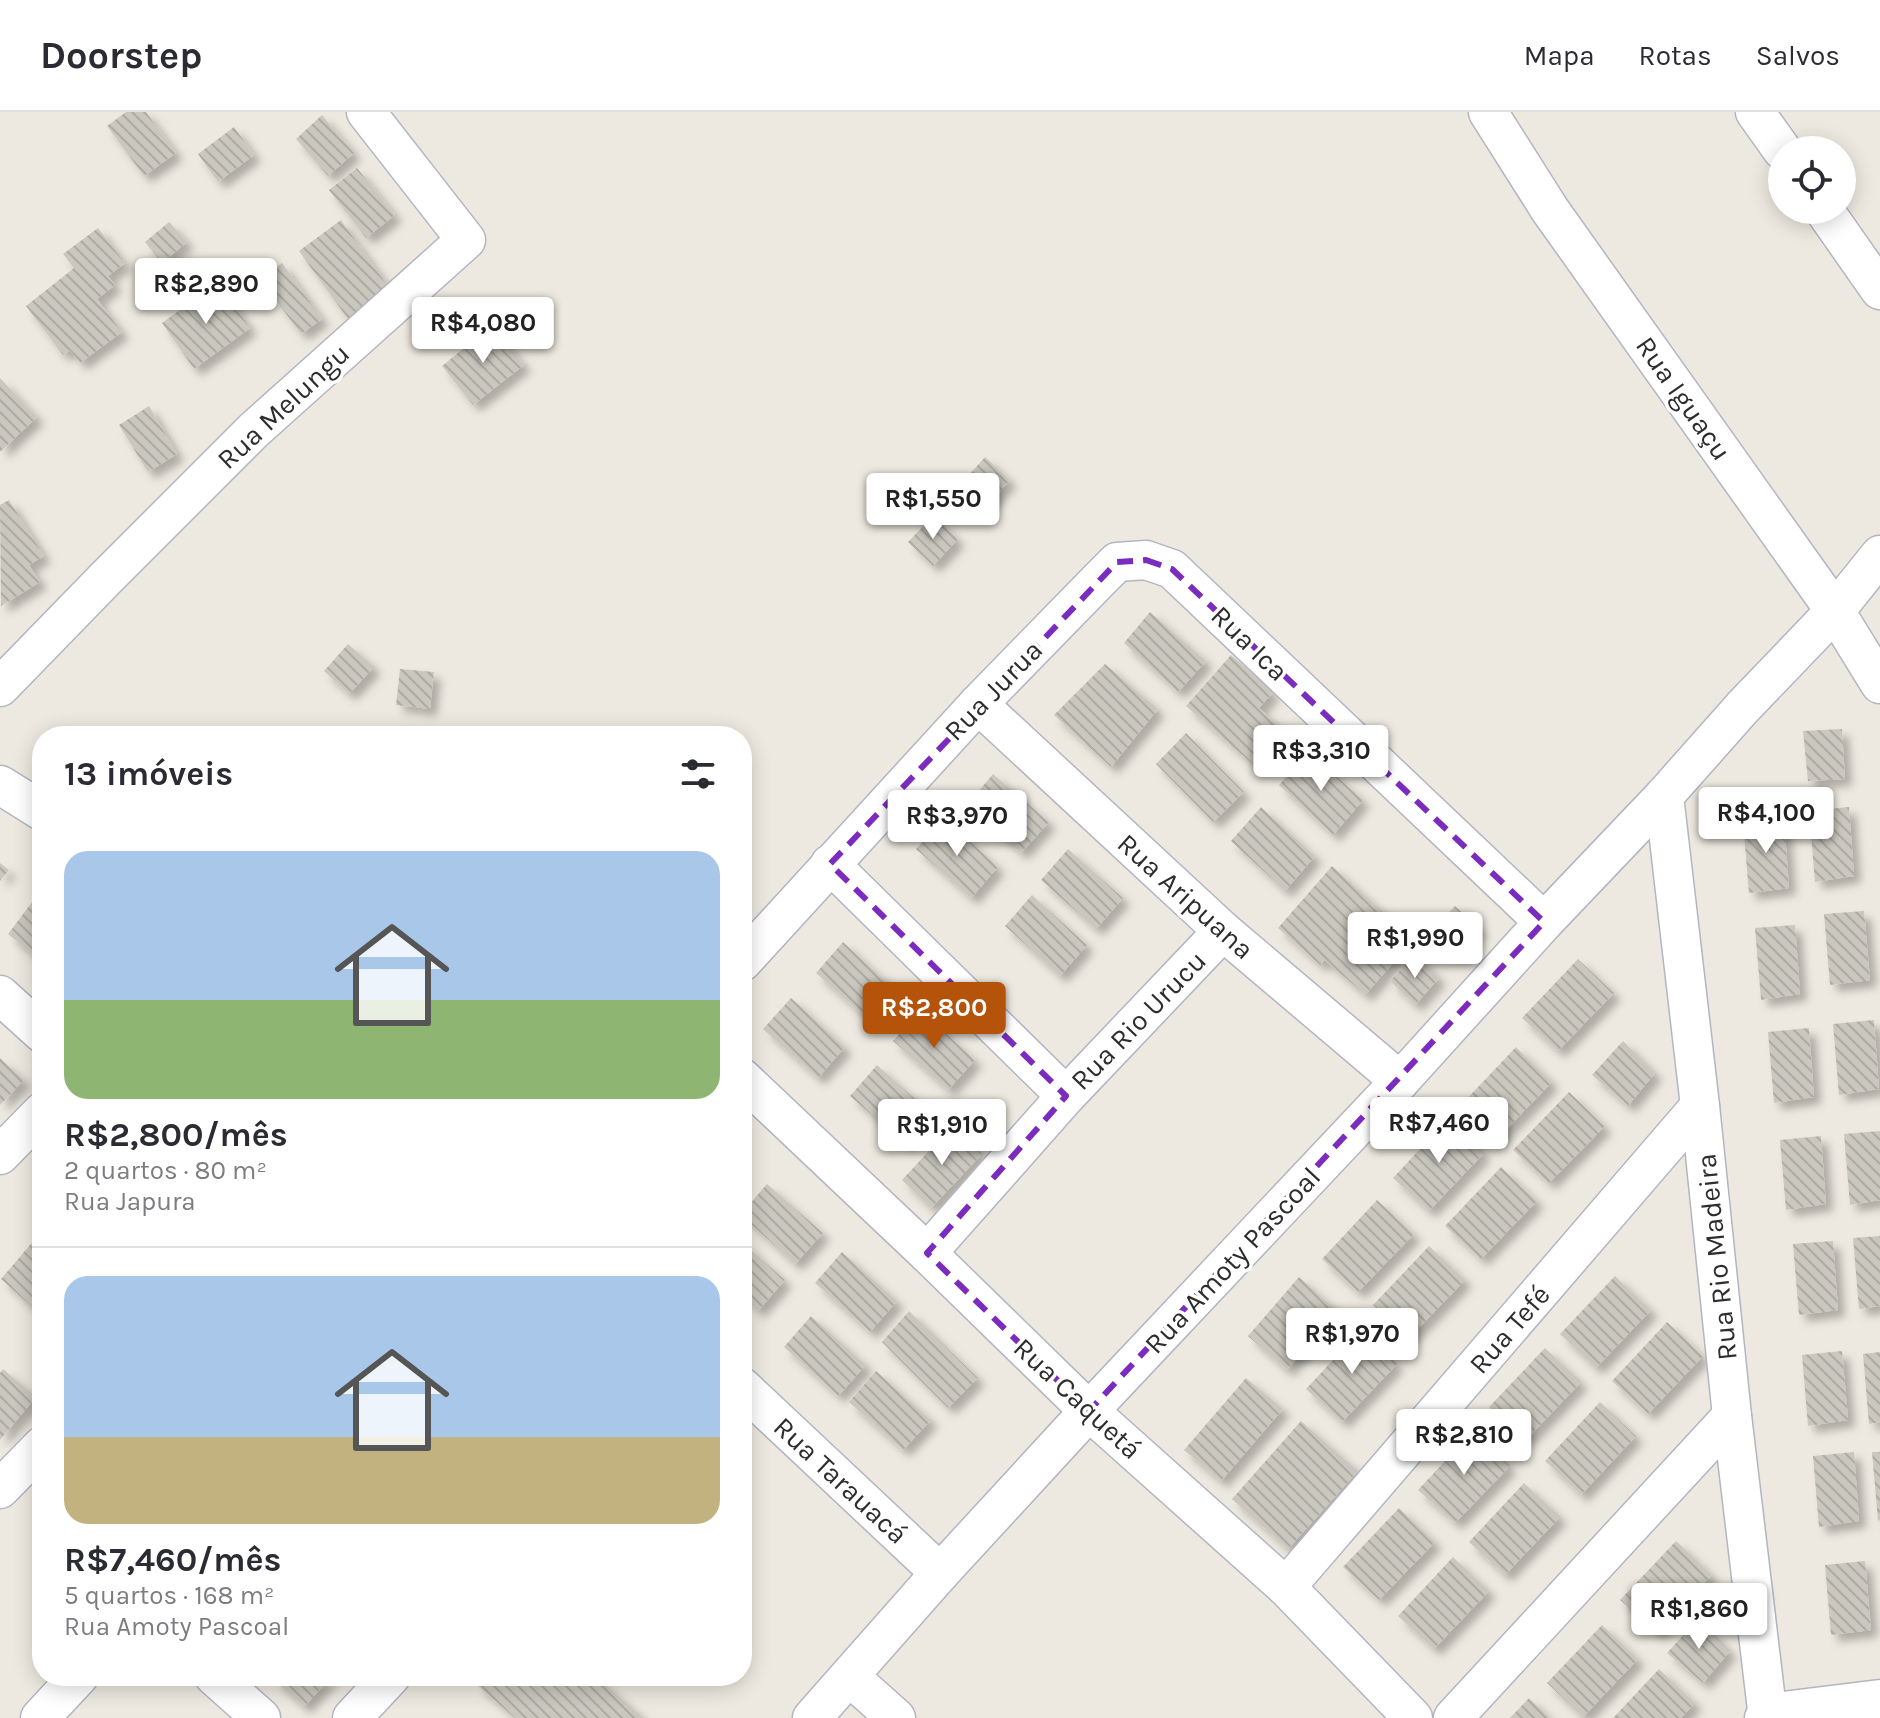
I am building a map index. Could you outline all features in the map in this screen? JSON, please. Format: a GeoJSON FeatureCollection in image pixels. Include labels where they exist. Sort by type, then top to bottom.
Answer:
{"type":"FeatureCollection","features":[{"type":"Feature","properties":{"kind":"street","name":"Rua Melungu"},"geometry":{"type":"LineString","coordinates":[[0,687],[254,430],[466,240],[366,112]]}},
{"type":"Feature","properties":{"kind":"street","name":"Rua Iguaçu"},"geometry":{"type":"LineString","coordinates":[[1488,112],[1550,210],[1835,611],[1880,684]]}},
{"type":"Feature","properties":{"kind":"street"},"geometry":{"type":"LineString","coordinates":[[1755,112],[1772,136]]}},
{"type":"Feature","properties":{"kind":"street"},"geometry":{"type":"LineString","coordinates":[[1834,224],[1880,290]]}},
{"type":"Feature","properties":{"kind":"street","name":"Rua Amoty Pascoal"},"geometry":{"type":"LineString","coordinates":[[812,1718],[1089,1411],[1835,611],[1880,555]]}},
{"type":"Feature","properties":{"kind":"street","name":"Rua Ica"},"geometry":{"type":"LineString","coordinates":[[1117,562],[1146,560],[1172,569],[1544,922]]}},
{"type":"Feature","properties":{"kind":"street","name":"Rua Jurua"},"geometry":{"type":"LineString","coordinates":[[752,951],[978,704],[1117,562]]}},
{"type":"Feature","properties":{"kind":"street","name":"Rua Aripuana"},"geometry":{"type":"LineString","coordinates":[[978,704],[1223,931],[1400,1081]]}},
{"type":"Feature","properties":{"kind":"street"},"geometry":{"type":"LineString","coordinates":[[0,785],[32,805]]}},
{"type":"Feature","properties":{"kind":"street","name":"Rua Rio Madeira"},"geometry":{"type":"LineString","coordinates":[[1664,796],[1767,1716]]}},
{"type":"Feature","properties":{"kind":"street"},"geometry":{"type":"LineString","coordinates":[[830,864],[1066,1096]]}},
{"type":"Feature","properties":{"kind":"street","name":"Rua Rio Urucu"},"geometry":{"type":"LineString","coordinates":[[927,1253],[1066,1096],[1223,931]]}},
{"type":"Feature","properties":{"kind":"street"},"geometry":{"type":"LineString","coordinates":[[0,995],[32,1024]]}},
{"type":"Feature","properties":{"kind":"street","name":"Rua Caquetá"},"geometry":{"type":"LineString","coordinates":[[752,1087],[1089,1411],[1286,1587],[1413,1718]]}},
{"type":"Feature","properties":{"kind":"street","name":"Rua Tefé"},"geometry":{"type":"LineString","coordinates":[[1286,1587],[1700,1106]]}},
{"type":"Feature","properties":{"kind":"street"},"geometry":{"type":"LineString","coordinates":[[0,1155],[32,1122]]}},
{"type":"Feature","properties":{"kind":"street","name":"Rua Tarauacá"},"geometry":{"type":"LineString","coordinates":[[752,1396],[940,1573]]}},
{"type":"Feature","properties":{"kind":"street"},"geometry":{"type":"LineString","coordinates":[[1453,1718],[1732,1416]]}},
{"type":"Feature","properties":{"kind":"street"},"geometry":{"type":"LineString","coordinates":[[0,1489],[32,1456]]}},
{"type":"Feature","properties":{"kind":"street"},"geometry":{"type":"LineString","coordinates":[[850,1677],[896,1718]]}},
{"type":"Feature","properties":{"kind":"street"},"geometry":{"type":"LineString","coordinates":[[40,1718],[70,1686]]}},
{"type":"Feature","properties":{"kind":"street"},"geometry":{"type":"LineString","coordinates":[[225,1686],[261,1718]]}},
{"type":"Feature","properties":{"kind":"street"},"geometry":{"type":"LineString","coordinates":[[352,1718],[382,1686]]}},
{"type":"Feature","properties":{"kind":"street"},"geometry":{"type":"LineString","coordinates":[[1767,1716],[1880,1699]]}},
{"type":"Feature","properties":{"kind":"highlighted area"},"geometry":{"type":"Polygon","coordinates":[[[1146,560],[1172,569],[1544,922],[1089,1411],[927,1253],[1066,1096],[830,864],[1117,562],[1146,560]]]}},
{"type":"Feature","properties":{"kind":"building"},"geometry":{"type":"Polygon","coordinates":[[[126,112],[146,112],[176,153],[144,176],[107,126],[126,112]]]}},
{"type":"Feature","properties":{"kind":"building"},"geometry":{"type":"Polygon","coordinates":[[[322,115],[354,153],[328,176],[296,139],[322,115]]]}},
{"type":"Feature","properties":{"kind":"building"},"geometry":{"type":"Polygon","coordinates":[[[234,127],[254,155],[218,182],[198,154],[234,127]]]}},
{"type":"Feature","properties":{"kind":"building"},"geometry":{"type":"Polygon","coordinates":[[[357,168],[395,215],[366,238],[329,190],[357,168]]]}},
{"type":"Feature","properties":{"kind":"building"},"geometry":{"type":"Polygon","coordinates":[[[341,220],[392,292],[350,322],[299,251],[341,220]]]}},
{"type":"Feature","properties":{"kind":"building"},"geometry":{"type":"Polygon","coordinates":[[[169,222],[187,242],[162,263],[145,242],[169,222]]]}},
{"type":"Feature","properties":{"kind":"building"},"geometry":{"type":"Polygon","coordinates":[[[98,228],[125,263],[108,276],[115,285],[97,299],[122,332],[80,363],[70,350],[63,355],[26,306],[74,268],[63,254],[98,228]]]}},
{"type":"Feature","properties":{"kind":"building"},"geometry":{"type":"Polygon","coordinates":[[[282,263],[322,319],[301,334],[260,279],[282,263]]]}},
{"type":"Feature","properties":{"kind":"building"},"geometry":{"type":"Polygon","coordinates":[[[218,282],[250,328],[194,369],[162,323],[218,282]]]}},
{"type":"Feature","properties":{"kind":"building"},"geometry":{"type":"Polygon","coordinates":[[[492,325],[524,365],[473,405],[442,366],[492,325]]]}},
{"type":"Feature","properties":{"kind":"building"},"geometry":{"type":"Polygon","coordinates":[[[0,378],[37,417],[0,452],[0,378]]]}},
{"type":"Feature","properties":{"kind":"building"},"geometry":{"type":"Polygon","coordinates":[[[149,406],[177,454],[148,472],[119,425],[149,406]]]}},
{"type":"Feature","properties":{"kind":"building"},"geometry":{"type":"Polygon","coordinates":[[[985,457],[1010,480],[986,507],[961,484],[985,457]]]}},
{"type":"Feature","properties":{"kind":"building"},"geometry":{"type":"Polygon","coordinates":[[[9,500],[44,556],[29,565],[40,582],[1,606],[0,505],[9,500]]]}},
{"type":"Feature","properties":{"kind":"building"},"geometry":{"type":"Polygon","coordinates":[[[933,516],[958,539],[933,566],[908,542],[933,516]]]}},
{"type":"Feature","properties":{"kind":"building"},"geometry":{"type":"Polygon","coordinates":[[[1150,612],[1206,661],[1178,692],[1124,643],[1150,612]]]}},
{"type":"Feature","properties":{"kind":"building"},"geometry":{"type":"Polygon","coordinates":[[[348,644],[374,667],[349,694],[324,671],[348,644]]]}},
{"type":"Feature","properties":{"kind":"building"},"geometry":{"type":"Polygon","coordinates":[[[1231,655],[1273,692],[1259,708],[1285,732],[1256,767],[1186,706],[1231,655]]]}},
{"type":"Feature","properties":{"kind":"building"},"geometry":{"type":"Polygon","coordinates":[[[1105,664],[1158,709],[1111,767],[1054,715],[1105,664]]]}},
{"type":"Feature","properties":{"kind":"building"},"geometry":{"type":"Polygon","coordinates":[[[400,669],[434,672],[430,709],[396,705],[400,669]]]}},
{"type":"Feature","properties":{"kind":"building"},"geometry":{"type":"Polygon","coordinates":[[[1842,729],[1845,779],[1808,781],[1803,731],[1842,729]]]}},
{"type":"Feature","properties":{"kind":"building"},"geometry":{"type":"Polygon","coordinates":[[[1186,733],[1244,792],[1213,822],[1156,764],[1186,733]]]}},
{"type":"Feature","properties":{"kind":"building"},"geometry":{"type":"Polygon","coordinates":[[[1309,752],[1363,800],[1333,835],[1279,785],[1309,752]]]}},
{"type":"Feature","properties":{"kind":"building"},"geometry":{"type":"Polygon","coordinates":[[[993,774],[1049,822],[1021,853],[967,805],[993,774]]]}},
{"type":"Feature","properties":{"kind":"building"},"geometry":{"type":"Polygon","coordinates":[[[1261,807],[1315,856],[1285,891],[1231,841],[1261,807]]]}},
{"type":"Feature","properties":{"kind":"building"},"geometry":{"type":"Polygon","coordinates":[[[1849,807],[1854,876],[1815,882],[1809,811],[1849,807]]]}},
{"type":"Feature","properties":{"kind":"building"},"geometry":{"type":"Polygon","coordinates":[[[944,818],[998,867],[971,898],[916,849],[944,818]]]}},
{"type":"Feature","properties":{"kind":"building"},"geometry":{"type":"Polygon","coordinates":[[[1784,819],[1789,888],[1749,893],[1743,822],[1784,819]]]}},
{"type":"Feature","properties":{"kind":"building"},"geometry":{"type":"Polygon","coordinates":[[[1068,849],[1123,898],[1096,929],[1041,880],[1068,849]]]}},
{"type":"Feature","properties":{"kind":"building"},"geometry":{"type":"Polygon","coordinates":[[[0,863],[9,870],[0,881],[0,863]]]}},
{"type":"Feature","properties":{"kind":"building"},"geometry":{"type":"Polygon","coordinates":[[[1332,866],[1414,939],[1365,995],[1325,960],[1320,965],[1278,928],[1332,866]]]}},
{"type":"Feature","properties":{"kind":"building"},"geometry":{"type":"Polygon","coordinates":[[[1032,895],[1087,945],[1060,976],[1005,926],[1032,895]]]}},
{"type":"Feature","properties":{"kind":"building"},"geometry":{"type":"Polygon","coordinates":[[[32,902],[32,954],[8,934],[32,902]]]}},
{"type":"Feature","properties":{"kind":"building"},"geometry":{"type":"Polygon","coordinates":[[[1455,906],[1480,929],[1455,956],[1430,933],[1455,906]]]}},
{"type":"Feature","properties":{"kind":"building"},"geometry":{"type":"Polygon","coordinates":[[[1864,911],[1870,980],[1830,985],[1824,914],[1864,911]]]}},
{"type":"Feature","properties":{"kind":"building"},"geometry":{"type":"Polygon","coordinates":[[[1795,925],[1800,994],[1761,1000],[1755,928],[1795,925]]]}},
{"type":"Feature","properties":{"kind":"building"},"geometry":{"type":"Polygon","coordinates":[[[843,942],[897,991],[870,1021],[816,973],[843,942]]]}},
{"type":"Feature","properties":{"kind":"building"},"geometry":{"type":"Polygon","coordinates":[[[1415,954],[1439,978],[1415,1005],[1390,981],[1415,954]]]}},
{"type":"Feature","properties":{"kind":"building"},"geometry":{"type":"Polygon","coordinates":[[[1578,959],[1614,993],[1558,1051],[1522,1018],[1578,959]]]}},
{"type":"Feature","properties":{"kind":"building"},"geometry":{"type":"Polygon","coordinates":[[[791,998],[845,1047],[818,1078],[763,1029],[791,998]]]}},
{"type":"Feature","properties":{"kind":"building"},"geometry":{"type":"Polygon","coordinates":[[[920,1010],[975,1060],[948,1090],[893,1041],[920,1010]]]}},
{"type":"Feature","properties":{"kind":"building"},"geometry":{"type":"Polygon","coordinates":[[[1874,1020],[1879,1089],[1839,1095],[1833,1024],[1874,1020]]]}},
{"type":"Feature","properties":{"kind":"building"},"geometry":{"type":"Polygon","coordinates":[[[1809,1028],[1814,1097],[1774,1103],[1768,1032],[1809,1028]]]}},
{"type":"Feature","properties":{"kind":"building"},"geometry":{"type":"Polygon","coordinates":[[[1623,1041],[1655,1073],[1628,1106],[1592,1075],[1623,1041]]]}},
{"type":"Feature","properties":{"kind":"building"},"geometry":{"type":"Polygon","coordinates":[[[1516,1047],[1552,1082],[1496,1140],[1460,1106],[1516,1047]]]}},
{"type":"Feature","properties":{"kind":"building"},"geometry":{"type":"Polygon","coordinates":[[[0,1058],[24,1080],[0,1105],[0,1058]]]}},
{"type":"Feature","properties":{"kind":"building"},"geometry":{"type":"Polygon","coordinates":[[[877,1065],[932,1114],[905,1144],[850,1096],[877,1065]]]}},
{"type":"Feature","properties":{"kind":"building"},"geometry":{"type":"Polygon","coordinates":[[[1569,1092],[1605,1126],[1549,1183],[1513,1150],[1569,1092]]]}},
{"type":"Feature","properties":{"kind":"building"},"geometry":{"type":"Polygon","coordinates":[[[1448,1119],[1484,1153],[1429,1211],[1393,1178],[1448,1119]]]}},
{"type":"Feature","properties":{"kind":"building"},"geometry":{"type":"Polygon","coordinates":[[[952,1126],[982,1154],[931,1208],[902,1180],[952,1126]]]}},
{"type":"Feature","properties":{"kind":"building"},"geometry":{"type":"Polygon","coordinates":[[[1880,1131],[1880,1200],[1850,1205],[1844,1134],[1880,1131]]]}},
{"type":"Feature","properties":{"kind":"building"},"geometry":{"type":"Polygon","coordinates":[[[1821,1136],[1826,1204],[1786,1210],[1780,1140],[1821,1136]]]}},
{"type":"Feature","properties":{"kind":"building"},"geometry":{"type":"Polygon","coordinates":[[[1501,1167],[1537,1201],[1481,1259],[1445,1226],[1501,1167]]]}},
{"type":"Feature","properties":{"kind":"building"},"geometry":{"type":"Polygon","coordinates":[[[767,1184],[823,1233],[795,1264],[752,1225],[752,1201],[767,1184]]]}},
{"type":"Feature","properties":{"kind":"building"},"geometry":{"type":"Polygon","coordinates":[[[1377,1200],[1414,1234],[1358,1292],[1322,1259],[1377,1200]]]}},
{"type":"Feature","properties":{"kind":"building"},"geometry":{"type":"Polygon","coordinates":[[[1880,1236],[1880,1306],[1859,1309],[1853,1238],[1880,1236]]]}},
{"type":"Feature","properties":{"kind":"building"},"geometry":{"type":"Polygon","coordinates":[[[1833,1241],[1838,1310],[1799,1315],[1793,1244],[1833,1241]]]}},
{"type":"Feature","properties":{"kind":"building"},"geometry":{"type":"Polygon","coordinates":[[[32,1243],[32,1307],[1,1279],[32,1243]]]}},
{"type":"Feature","properties":{"kind":"building"},"geometry":{"type":"Polygon","coordinates":[[[1429,1246],[1465,1280],[1409,1338],[1373,1305],[1429,1246]]]}},
{"type":"Feature","properties":{"kind":"building"},"geometry":{"type":"Polygon","coordinates":[[[752,1251],[785,1280],[758,1311],[752,1306],[752,1251]]]}},
{"type":"Feature","properties":{"kind":"building"},"geometry":{"type":"Polygon","coordinates":[[[842,1252],[897,1301],[870,1332],[815,1283],[842,1252]]]}},
{"type":"Feature","properties":{"kind":"building"},"geometry":{"type":"Polygon","coordinates":[[[1615,1276],[1651,1310],[1596,1368],[1560,1334],[1615,1276]]]}},
{"type":"Feature","properties":{"kind":"building"},"geometry":{"type":"Polygon","coordinates":[[[1299,1277],[1338,1311],[1287,1370],[1248,1336],[1299,1277]]]}},
{"type":"Feature","properties":{"kind":"building"},"geometry":{"type":"Polygon","coordinates":[[[909,1311],[978,1378],[948,1408],[882,1342],[909,1311]]]}},
{"type":"Feature","properties":{"kind":"building"},"geometry":{"type":"Polygon","coordinates":[[[811,1316],[866,1365],[838,1396],[784,1347],[811,1316]]]}},
{"type":"Feature","properties":{"kind":"building"},"geometry":{"type":"Polygon","coordinates":[[[1667,1322],[1703,1356],[1648,1414],[1612,1381],[1667,1322]]]}},
{"type":"Feature","properties":{"kind":"building"},"geometry":{"type":"Polygon","coordinates":[[[1361,1330],[1397,1364],[1342,1422],[1306,1389],[1361,1330]]]}},
{"type":"Feature","properties":{"kind":"building"},"geometry":{"type":"Polygon","coordinates":[[[1545,1348],[1581,1382],[1525,1441],[1489,1407],[1545,1348]]]}},
{"type":"Feature","properties":{"kind":"building"},"geometry":{"type":"Polygon","coordinates":[[[1842,1351],[1848,1420],[1808,1426],[1802,1355],[1842,1351]]]}},
{"type":"Feature","properties":{"kind":"building"},"geometry":{"type":"Polygon","coordinates":[[[1880,1352],[1880,1422],[1869,1424],[1863,1354],[1880,1352]]]}},
{"type":"Feature","properties":{"kind":"building"},"geometry":{"type":"Polygon","coordinates":[[[3,1369],[32,1394],[32,1402],[0,1440],[0,1373],[3,1369]]]}},
{"type":"Feature","properties":{"kind":"building"},"geometry":{"type":"Polygon","coordinates":[[[876,1371],[931,1420],[903,1450],[849,1402],[876,1371]]]}},
{"type":"Feature","properties":{"kind":"building"},"geometry":{"type":"Polygon","coordinates":[[[1246,1378],[1283,1409],[1221,1481],[1184,1450],[1246,1378]]]}},
{"type":"Feature","properties":{"kind":"building"},"geometry":{"type":"Polygon","coordinates":[[[1600,1402],[1636,1436],[1581,1495],[1545,1461],[1600,1402]]]}},
{"type":"Feature","properties":{"kind":"building"},"geometry":{"type":"Polygon","coordinates":[[[1301,1421],[1358,1471],[1288,1549],[1232,1499],[1301,1421]]]}},
{"type":"Feature","properties":{"kind":"building"},"geometry":{"type":"Polygon","coordinates":[[[1473,1431],[1510,1466],[1455,1523],[1418,1490],[1473,1431]]]}},
{"type":"Feature","properties":{"kind":"building"},"geometry":{"type":"Polygon","coordinates":[[[1854,1452],[1859,1521],[1819,1527],[1813,1456],[1854,1452]]]}},
{"type":"Feature","properties":{"kind":"building"},"geometry":{"type":"Polygon","coordinates":[[[1872,1452],[1880,1452],[1878,1521],[1872,1452]]]}},
{"type":"Feature","properties":{"kind":"building"},"geometry":{"type":"Polygon","coordinates":[[[1524,1483],[1560,1517],[1505,1575],[1469,1542],[1524,1483]]]}},
{"type":"Feature","properties":{"kind":"building"},"geometry":{"type":"Polygon","coordinates":[[[1399,1508],[1435,1542],[1379,1600],[1343,1567],[1399,1508]]]}},
{"type":"Feature","properties":{"kind":"building"},"geometry":{"type":"Polygon","coordinates":[[[1676,1541],[1712,1575],[1657,1633],[1620,1600],[1676,1541]]]}},
{"type":"Feature","properties":{"kind":"building"},"geometry":{"type":"Polygon","coordinates":[[[1453,1557],[1489,1591],[1434,1649],[1398,1616],[1453,1557]]]}},
{"type":"Feature","properties":{"kind":"building"},"geometry":{"type":"Polygon","coordinates":[[[1865,1561],[1871,1630],[1831,1635],[1825,1565],[1865,1561]]]}},
{"type":"Feature","properties":{"kind":"building"},"geometry":{"type":"Polygon","coordinates":[[[1698,1619],[1730,1651],[1703,1683],[1667,1653],[1698,1619]]]}},
{"type":"Feature","properties":{"kind":"building"},"geometry":{"type":"Polygon","coordinates":[[[1602,1625],[1638,1659],[1583,1717],[1547,1683],[1602,1625]]]}},
{"type":"Feature","properties":{"kind":"building"},"geometry":{"type":"Polygon","coordinates":[[[1659,1669],[1695,1703],[1681,1718],[1613,1718],[1659,1669]]]}},
{"type":"Feature","properties":{"kind":"building"},"geometry":{"type":"Polygon","coordinates":[[[281,1686],[323,1686],[304,1707],[281,1686]]]}},
{"type":"Feature","properties":{"kind":"building"},"geometry":{"type":"Polygon","coordinates":[[[478,1686],[607,1686],[644,1718],[515,1718],[478,1686]]]}},
{"type":"Feature","properties":{"kind":"building"},"geometry":{"type":"Polygon","coordinates":[[[1529,1698],[1550,1718],[1510,1718],[1529,1698]]]}}]}
